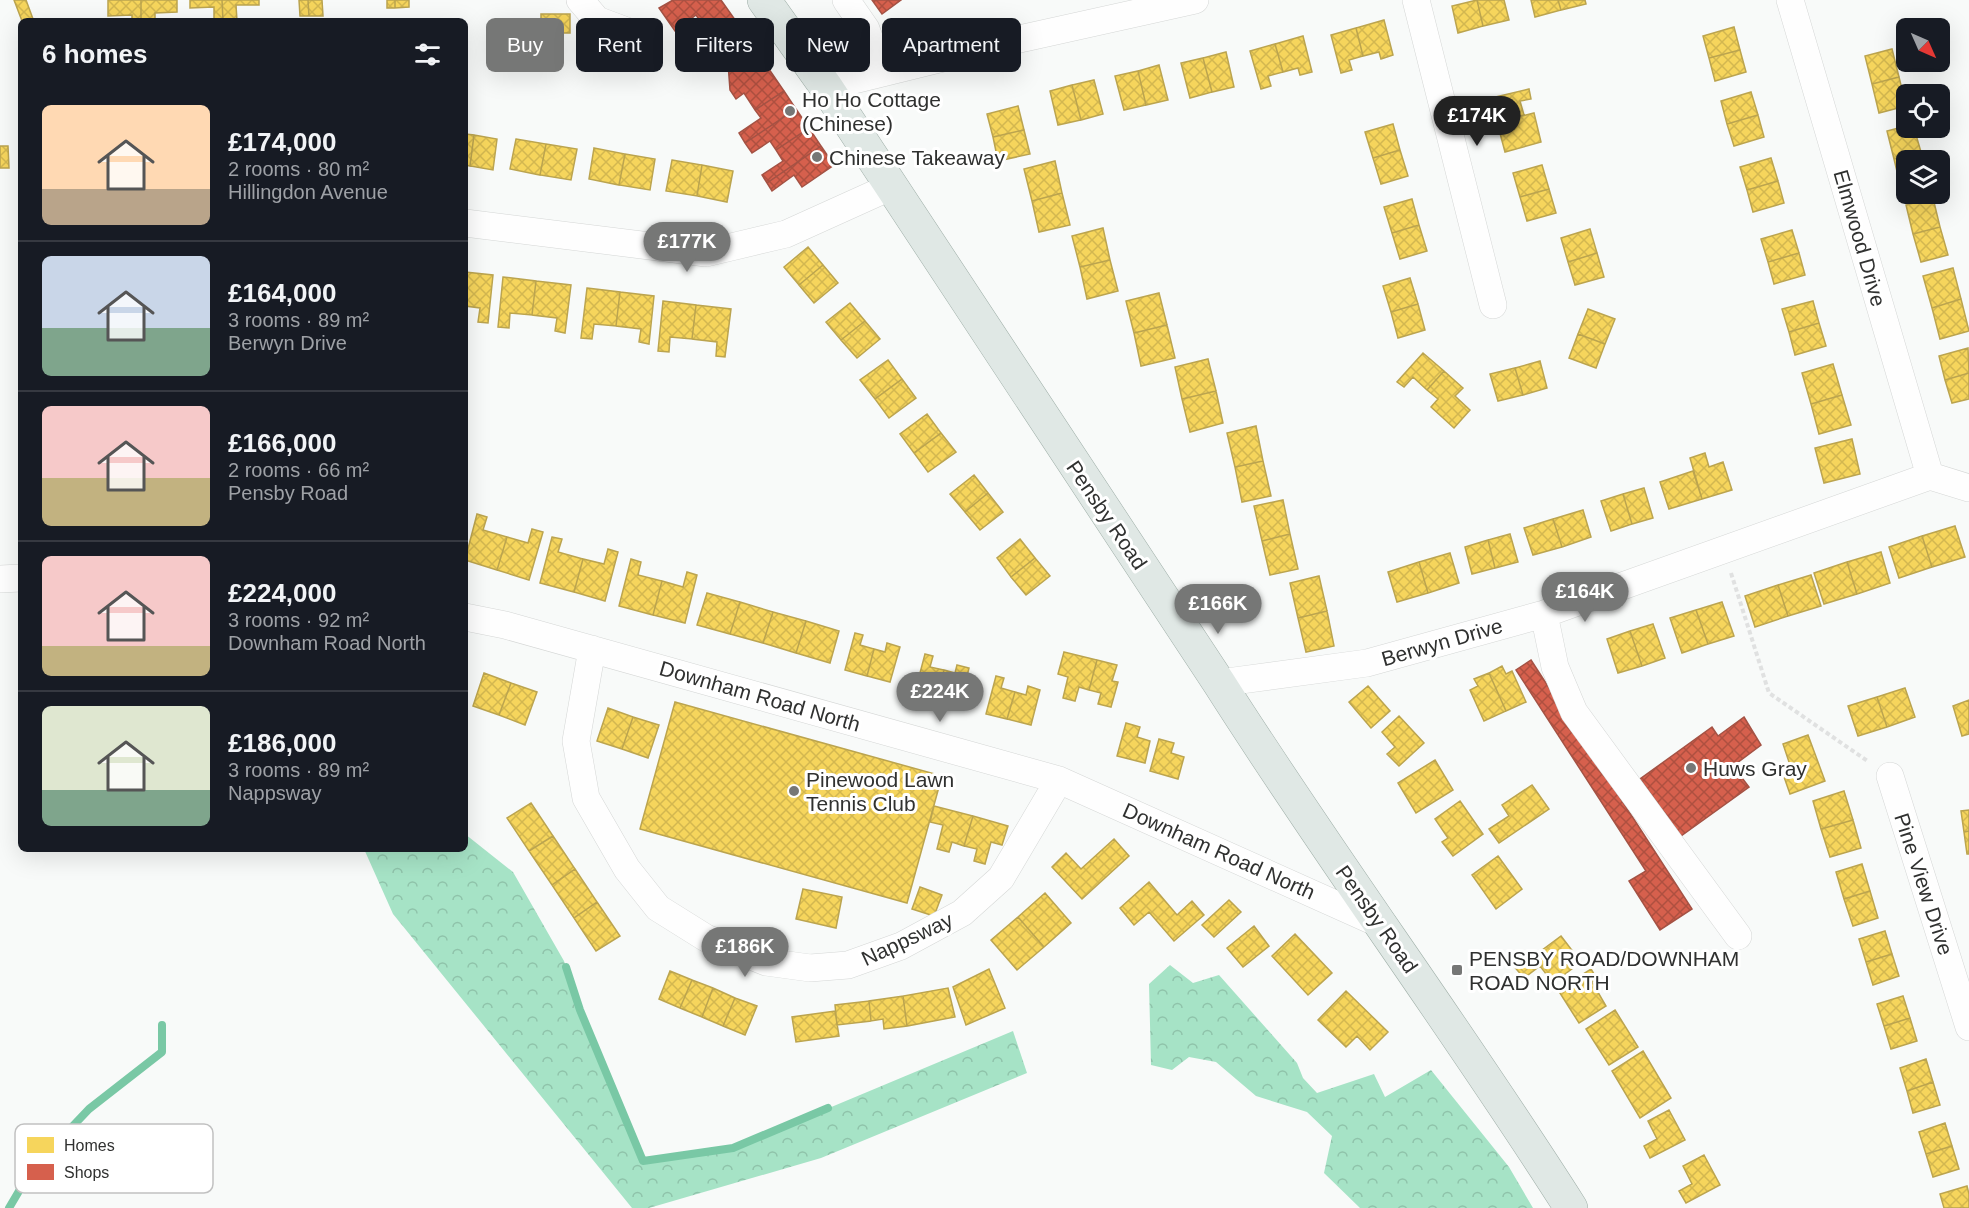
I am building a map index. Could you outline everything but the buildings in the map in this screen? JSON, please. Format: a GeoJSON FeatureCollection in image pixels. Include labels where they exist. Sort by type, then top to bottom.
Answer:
{"type":"FeatureCollection","features":[{"type":"Feature","properties":{"kind":"main road","name":"Pensby Road"},"geometry":{"type":"LineString","coordinates":[[764,0],[826,87],[1219,683],[1278,777],[1382,925],[1571,1208]]}},
{"type":"Feature","properties":{"kind":"street"},"geometry":{"type":"LineString","coordinates":[[580,0],[595,18]]}},
{"type":"Feature","properties":{"kind":"street"},"geometry":{"type":"LineString","coordinates":[[846,0],[866,30],[882,73]]}},
{"type":"Feature","properties":{"kind":"street"},"geometry":{"type":"LineString","coordinates":[[826,87],[1024,38],[1195,0]]}},
{"type":"Feature","properties":{"kind":"street"},"geometry":{"type":"LineString","coordinates":[[1416,0],[1493,305]]}},
{"type":"Feature","properties":{"kind":"street","name":"Elmwood Drive"},"geometry":{"type":"LineString","coordinates":[[1790,0],[1930,476]]}},
{"type":"Feature","properties":{"kind":"street"},"geometry":{"type":"LineString","coordinates":[[468,223],[706,253],[786,234],[890,187]]}},
{"type":"Feature","properties":{"kind":"street"},"geometry":{"type":"LineString","coordinates":[[1930,476],[1969,488]]}},
{"type":"Feature","properties":{"kind":"street","name":"Berwyn Drive"},"geometry":{"type":"LineString","coordinates":[[1219,683],[1367,663],[1544,614],[1930,476]]}},
{"type":"Feature","properties":{"kind":"street"},"geometry":{"type":"LineString","coordinates":[[0,579],[18,578]]}},
{"type":"Feature","properties":{"kind":"street"},"geometry":{"type":"LineString","coordinates":[[1544,614],[1555,667],[1574,712],[1738,936]]}},
{"type":"Feature","properties":{"kind":"street","name":"Downham Road North"},"geometry":{"type":"LineString","coordinates":[[468,618],[505,625],[1059,780],[1382,925]]}},
{"type":"Feature","properties":{"kind":"street","name":"Nappsway"},"geometry":{"type":"LineString","coordinates":[[592,649],[576,741],[586,798],[627,869],[658,908],[706,938],[766,962],[810,968],[848,965],[901,946],[962,913],[1001,878],[1059,780]]}},
{"type":"Feature","properties":{"kind":"street","name":"Pine View Drive"},"geometry":{"type":"LineString","coordinates":[[1890,776],[1969,1027]]}},
{"type":"Feature","properties":{"kind":"path"},"geometry":{"type":"LineString","coordinates":[[1724,550],[1769,693],[1890,776]]}},
{"type":"Feature","properties":{"kind":"green space"},"geometry":{"type":"Polygon","coordinates":[[[468,836],[513,872],[564,961],[580,1010],[643,1161],[733,1148],[1013,1031],[1027,1073],[821,1158],[649,1208],[632,1208],[393,914],[365,852],[468,852],[468,836]]]}},
{"type":"Feature","properties":{"kind":"green space"},"geometry":{"type":"Polygon","coordinates":[[[1170,965],[1193,983],[1219,975],[1297,1063],[1303,1078],[1317,1093],[1374,1074],[1385,1097],[1431,1070],[1509,1167],[1533,1208],[1360,1208],[1324,1173],[1332,1136],[1307,1112],[1256,1096],[1216,1062],[1189,1057],[1172,1070],[1151,1065],[1149,984],[1170,965]]]}},
{"type":"Feature","properties":{"kind":"waterway"},"geometry":{"type":"LineString","coordinates":[[566,967],[580,1010],[643,1161],[733,1148],[828,1108]]}},
{"type":"Feature","properties":{"kind":"waterway"},"geometry":{"type":"LineString","coordinates":[[75,1124],[89,1109],[162,1052],[162,1025]]}},
{"type":"Feature","properties":{"kind":"waterway"},"geometry":{"type":"LineString","coordinates":[[9,1208],[18,1193]]}},
{"type":"Feature","properties":{"kind":"place","name":"Ho Ho Cottage (Chinese)"},"geometry":{"type":"Point","coordinates":[790,111]}},
{"type":"Feature","properties":{"kind":"place","name":"Chinese Takeaway"},"geometry":{"type":"Point","coordinates":[817,157]}},
{"type":"Feature","properties":{"kind":"place","name":"Huws Gray"},"geometry":{"type":"Point","coordinates":[1691,768]}},
{"type":"Feature","properties":{"kind":"place","name":"Pinewood Lawn Tennis Club"},"geometry":{"type":"Point","coordinates":[794,791]}},
{"type":"Feature","properties":{"kind":"place","name":"PENSBY ROAD/DOWNHAM ROAD NORTH"},"geometry":{"type":"Point","coordinates":[1457,970]}}]}
